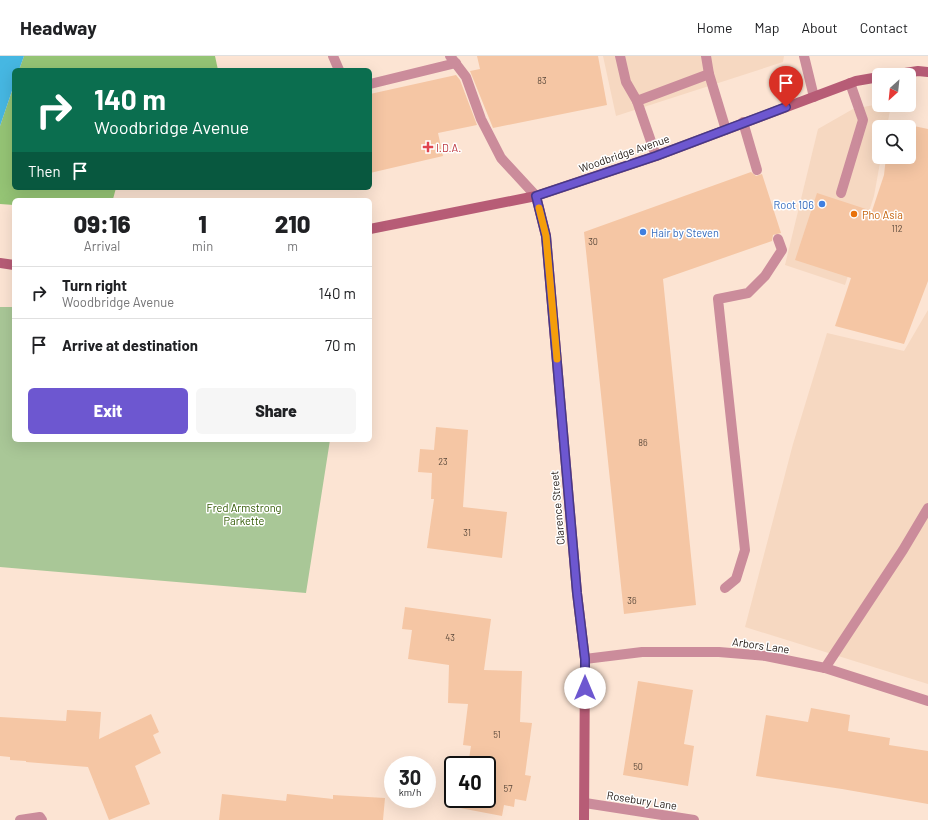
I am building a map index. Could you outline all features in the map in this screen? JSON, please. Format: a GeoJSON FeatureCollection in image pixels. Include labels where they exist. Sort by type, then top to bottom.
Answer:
{"type":"FeatureCollection","features":[{"type":"Feature","properties":{"kind":"street"},"geometry":{"type":"LineString","coordinates":[[333,56],[338,68]]}},
{"type":"Feature","properties":{"kind":"street"},"geometry":{"type":"LineString","coordinates":[[620,56],[626,82],[637,101],[656,156]]}},
{"type":"Feature","properties":{"kind":"street"},"geometry":{"type":"LineString","coordinates":[[706,56],[709,74],[726,130]]}},
{"type":"Feature","properties":{"kind":"street"},"geometry":{"type":"LineString","coordinates":[[804,56],[814,97]]}},
{"type":"Feature","properties":{"kind":"street"},"geometry":{"type":"LineString","coordinates":[[372,83],[453,60],[466,77],[481,119],[501,158],[536,196]]}},
{"type":"Feature","properties":{"kind":"street"},"geometry":{"type":"LineString","coordinates":[[916,71],[928,72]]}},
{"type":"Feature","properties":{"kind":"street"},"geometry":{"type":"LineString","coordinates":[[637,101],[709,74]]}},
{"type":"Feature","properties":{"kind":"street","name":"Woodbridge Avenue"},"geometry":{"type":"LineString","coordinates":[[372,229],[536,196],[656,156],[726,130],[743,122],[850,84],[872,79]]}},
{"type":"Feature","properties":{"kind":"street"},"geometry":{"type":"LineString","coordinates":[[841,192],[863,120],[850,84]]}},
{"type":"Feature","properties":{"kind":"street"},"geometry":{"type":"LineString","coordinates":[[743,122],[757,170]]}},
{"type":"Feature","properties":{"kind":"street","name":"Clarence Street"},"geometry":{"type":"LineString","coordinates":[[536,196],[546,236],[577,593],[585,659],[584,820]]}},
{"type":"Feature","properties":{"kind":"street"},"geometry":{"type":"LineString","coordinates":[[725,588],[736,579],[745,550],[718,300],[748,293],[765,276],[782,250],[778,239]]}},
{"type":"Feature","properties":{"kind":"street"},"geometry":{"type":"LineString","coordinates":[[825,668],[903,550],[928,508]]}},
{"type":"Feature","properties":{"kind":"street","name":"Arbors Lane"},"geometry":{"type":"LineString","coordinates":[[585,659],[642,652],[719,652],[766,656],[825,668],[928,701]]}},
{"type":"Feature","properties":{"kind":"street","name":"Rosebury Lane"},"geometry":{"type":"LineString","coordinates":[[585,803],[694,820]]}},
{"type":"Feature","properties":{"kind":"street"},"geometry":{"type":"LineString","coordinates":[[20,820],[40,817],[42,820]]}},
{"type":"Feature","properties":{"kind":"shaded area"},"geometry":{"type":"Polygon","coordinates":[[[603,56],[784,56],[783,62],[616,116],[603,56]]]}},
{"type":"Feature","properties":{"kind":"shaded area"},"geometry":{"type":"Polygon","coordinates":[[[872,105],[872,112],[890,112],[888,120],[872,120],[872,164],[880,164],[874,196],[845,285],[785,265],[818,129],[853,109],[872,105]]]}},
{"type":"Feature","properties":{"kind":"shaded area"},"geometry":{"type":"Polygon","coordinates":[[[928,310],[928,684],[745,627],[793,444],[827,333],[904,351],[928,310]]]}},
{"type":"Feature","properties":{"kind":"green space"},"geometry":{"type":"Polygon","coordinates":[[[24,56],[215,56],[218,68],[20,68],[24,56]]]}},
{"type":"Feature","properties":{"kind":"green space"},"geometry":{"type":"Polygon","coordinates":[[[12,91],[12,190],[115,190],[113,198],[12,198],[12,205],[0,204],[0,126],[12,91]]]}},
{"type":"Feature","properties":{"kind":"green space","name":"Fred Armstrong Parkette"},"geometry":{"type":"Polygon","coordinates":[[[0,307],[12,307],[12,442],[330,442],[306,593],[0,567],[0,307]]]}},
{"type":"Feature","properties":{"kind":"water"},"geometry":{"type":"Polygon","coordinates":[[[0,56],[24,56],[20,68],[12,68],[12,91],[0,126],[0,56]]]}},
{"type":"Feature","properties":{"kind":"building"},"geometry":{"type":"Polygon","coordinates":[[[477,56],[598,56],[607,105],[493,128],[470,71],[480,69],[477,56]]]}},
{"type":"Feature","properties":{"kind":"building"},"geometry":{"type":"Polygon","coordinates":[[[456,75],[460,80],[477,125],[438,133],[443,156],[372,173],[372,94],[456,75]]]}},
{"type":"Feature","properties":{"kind":"building"},"geometry":{"type":"Polygon","coordinates":[[[916,126],[928,129],[928,281],[904,344],[835,326],[851,278],[795,260],[817,193],[872,211],[884,175],[885,164],[916,164],[916,126]]]}},
{"type":"Feature","properties":{"kind":"building"},"geometry":{"type":"Polygon","coordinates":[[[751,172],[756,176],[762,174],[781,233],[773,235],[772,241],[663,279],[696,605],[624,614],[584,232],[751,172]]]}},
{"type":"Feature","properties":{"kind":"building"},"geometry":{"type":"Polygon","coordinates":[[[436,427],[468,430],[463,507],[507,512],[502,558],[427,548],[434,499],[431,499],[432,473],[418,472],[420,449],[434,450],[436,427]]]}},
{"type":"Feature","properties":{"kind":"building"},"geometry":{"type":"Polygon","coordinates":[[[405,607],[491,619],[484,670],[522,671],[520,722],[532,723],[525,775],[531,776],[526,801],[515,799],[514,807],[504,805],[502,816],[460,808],[496,808],[496,756],[469,756],[471,746],[463,745],[468,704],[448,703],[449,665],[408,659],[412,630],[402,629],[405,607]]]}},
{"type":"Feature","properties":{"kind":"building"},"geometry":{"type":"Polygon","coordinates":[[[638,681],[693,690],[684,744],[694,746],[688,786],[623,775],[638,681]]]}},
{"type":"Feature","properties":{"kind":"building"},"geometry":{"type":"Polygon","coordinates":[[[811,708],[850,715],[848,731],[890,738],[889,745],[928,751],[928,804],[756,776],[766,715],[808,722],[811,708]]]}},
{"type":"Feature","properties":{"kind":"building"},"geometry":{"type":"Polygon","coordinates":[[[67,710],[101,712],[99,739],[151,714],[159,732],[153,735],[161,753],[135,766],[150,804],[109,820],[88,767],[10,760],[10,757],[0,756],[0,717],[66,721],[67,710]]]}},
{"type":"Feature","properties":{"kind":"building"},"geometry":{"type":"Polygon","coordinates":[[[222,794],[286,801],[287,794],[333,799],[333,795],[384,798],[383,820],[219,820],[222,794]]]}},
{"type":"Feature","properties":{"kind":"slow traffic"},"geometry":{"type":"LineString","coordinates":[[539,208],[546,236],[557,359]]}},
{"type":"Feature","properties":{"kind":"place","name":"I.D.A."},"geometry":{"type":"Point","coordinates":[428,147]}},
{"type":"Feature","properties":{"kind":"place","name":"Root 106"},"geometry":{"type":"Point","coordinates":[822,204]}},
{"type":"Feature","properties":{"kind":"place","name":"Pho Asia"},"geometry":{"type":"Point","coordinates":[854,214]}},
{"type":"Feature","properties":{"kind":"place","name":"Hair by Steven"},"geometry":{"type":"Point","coordinates":[643,232]}},
{"type":"Feature","properties":{"kind":"route"},"geometry":{"type":"LineString","coordinates":[[585,688],[585,659],[577,593],[546,236],[536,196],[656,156],[786,107]]}}]}
